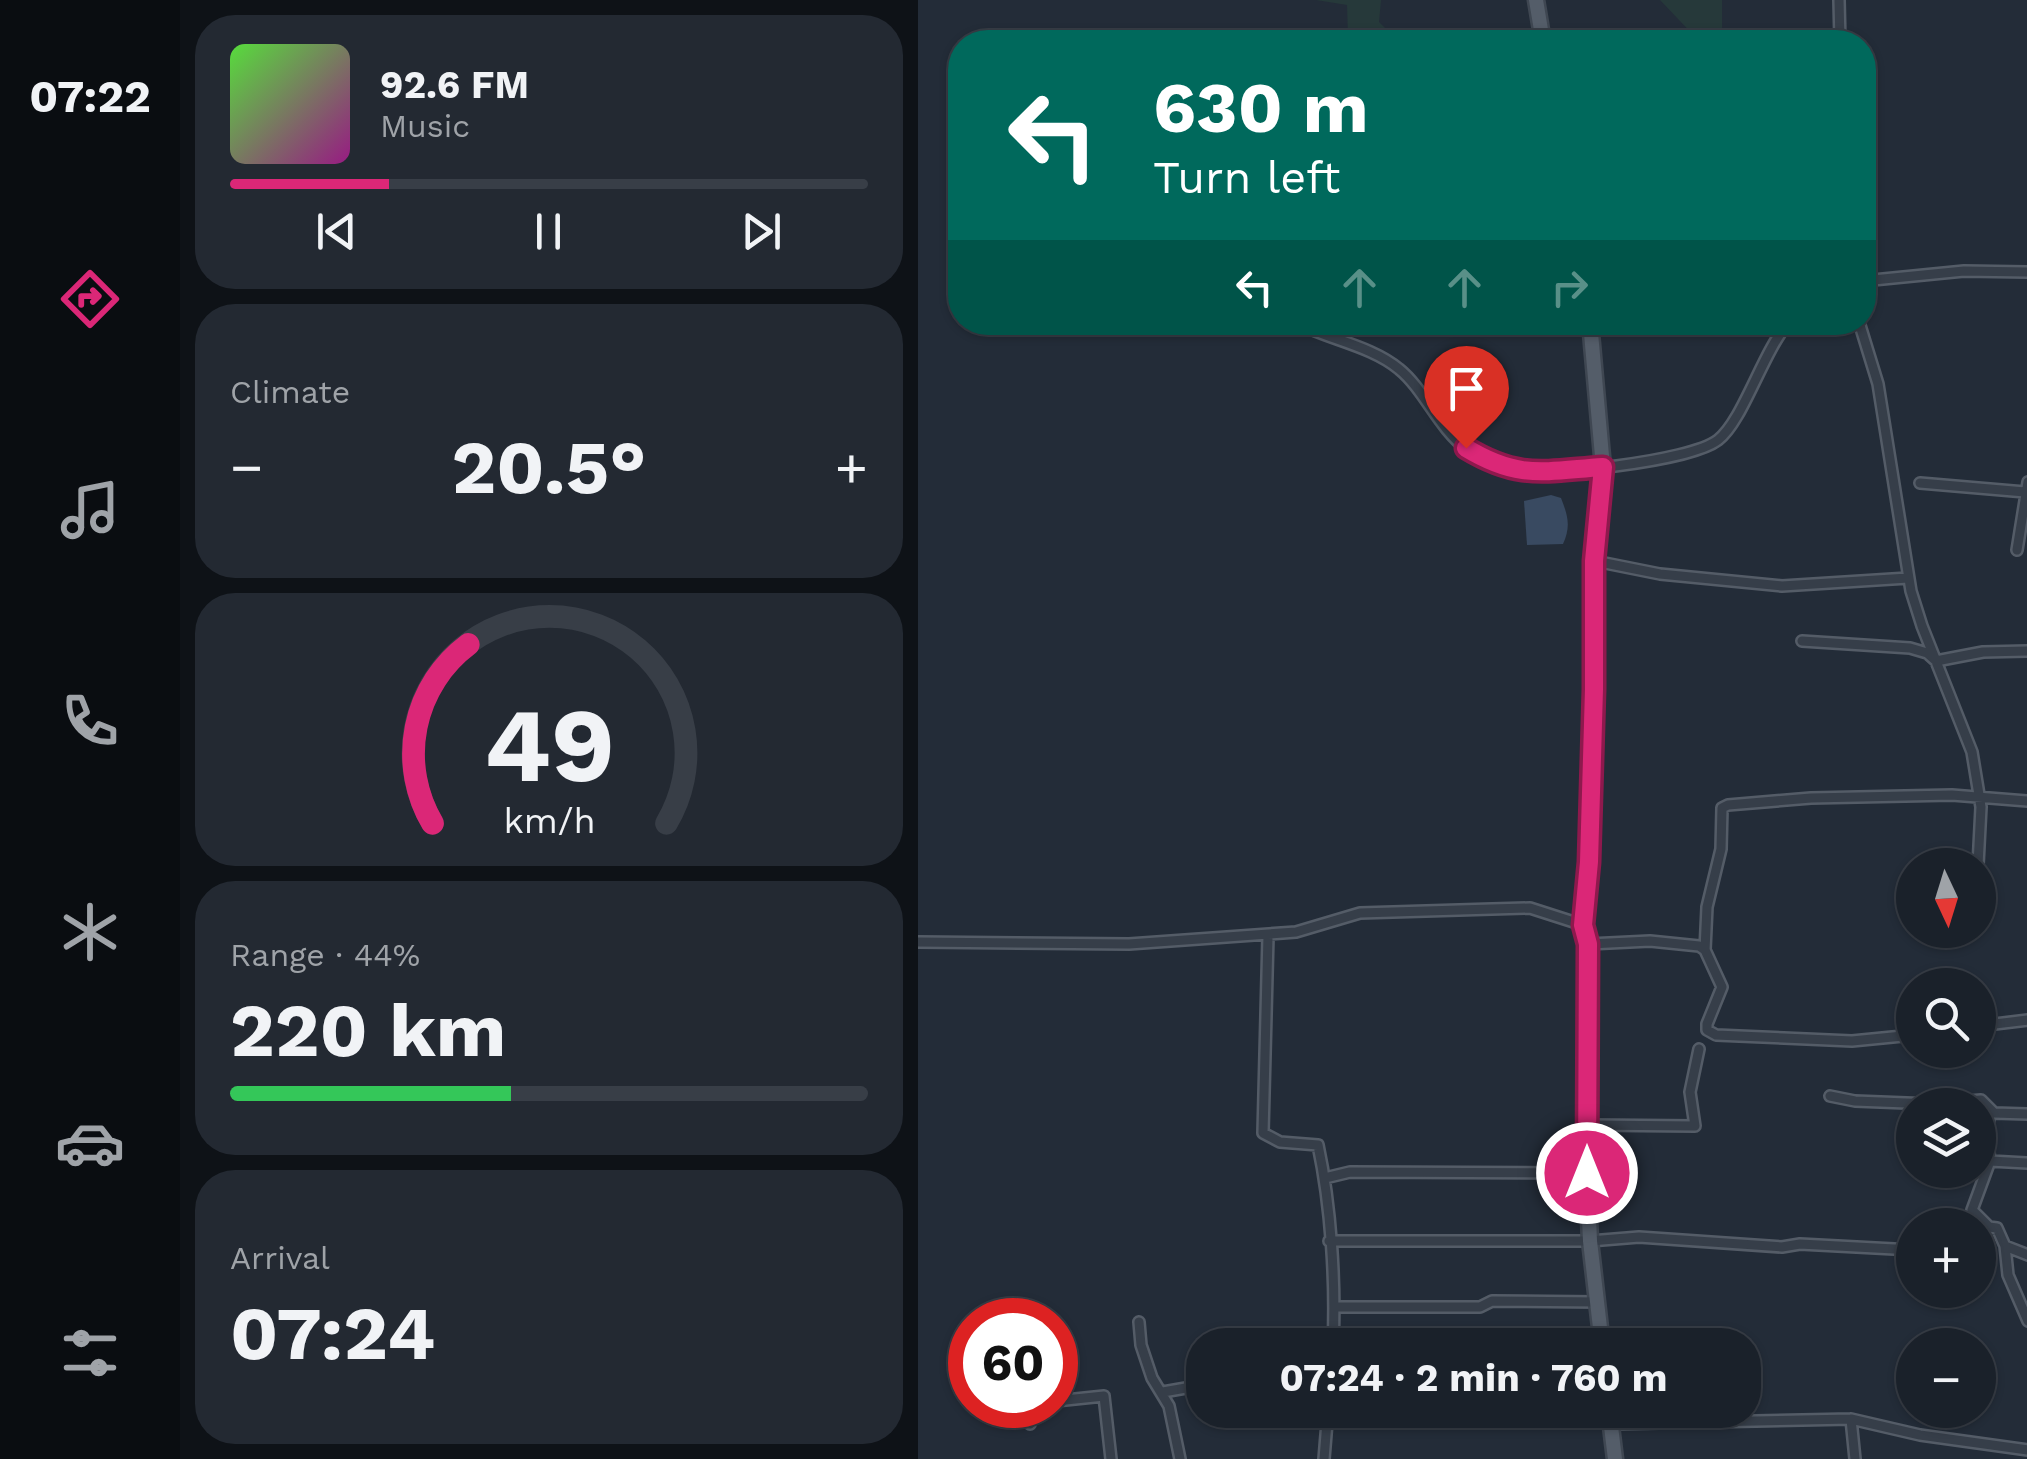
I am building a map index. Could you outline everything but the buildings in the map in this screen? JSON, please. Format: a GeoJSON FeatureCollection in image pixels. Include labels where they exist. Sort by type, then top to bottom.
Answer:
{"type":"FeatureCollection","features":[{"type":"Feature","properties":{"kind":"main road"},"geometry":{"type":"LineString","coordinates":[[1536,0],[1542,30]]}},
{"type":"Feature","properties":{"kind":"main road"},"geometry":{"type":"LineString","coordinates":[[1591,335],[1603,467],[1594,561],[1589,862],[1583,925],[1588,944],[1587,1173],[1600,1328]]}},
{"type":"Feature","properties":{"kind":"main road"},"geometry":{"type":"LineString","coordinates":[[1611,1428],[1615,1459]]}},
{"type":"Feature","properties":{"kind":"street"},"geometry":{"type":"LineString","coordinates":[[1840,0],[1840,30]]}},
{"type":"Feature","properties":{"kind":"street"},"geometry":{"type":"LineString","coordinates":[[1876,280],[1964,271],[2028,272]]}},
{"type":"Feature","properties":{"kind":"street"},"geometry":{"type":"LineString","coordinates":[[1320,335],[1350,344],[1399,369],[1438,420],[1466,448],[1504,469],[1528,472],[1603,467],[1675,456],[1714,443],[1722,437],[1781,335]]}},
{"type":"Feature","properties":{"kind":"street"},"geometry":{"type":"LineString","coordinates":[[1864,335],[1878,384],[1908,578],[1922,626],[1972,752],[1980,799],[1979,848]]}},
{"type":"Feature","properties":{"kind":"street"},"geometry":{"type":"LineString","coordinates":[[1920,483],[2026,486],[2016,550]]}},
{"type":"Feature","properties":{"kind":"street"},"geometry":{"type":"LineString","coordinates":[[1594,561],[1660,574],[1782,586],[1908,578]]}},
{"type":"Feature","properties":{"kind":"street"},"geometry":{"type":"LineString","coordinates":[[1802,640],[1910,648],[1927,653],[1936,661]]}},
{"type":"Feature","properties":{"kind":"street"},"geometry":{"type":"LineString","coordinates":[[1936,661],[1983,652],[2028,651]]}},
{"type":"Feature","properties":{"kind":"street"},"geometry":{"type":"LineString","coordinates":[[1896,1037],[1852,1041],[1716,1036],[1707,1030],[1722,987],[1706,950],[1707,907],[1722,849],[1722,808],[1811,798],[1952,794],[2028,801]]}},
{"type":"Feature","properties":{"kind":"street"},"geometry":{"type":"LineString","coordinates":[[918,942],[1129,944],[1268,936],[1360,913],[1474,909],[1530,908],[1583,925]]}},
{"type":"Feature","properties":{"kind":"street"},"geometry":{"type":"LineString","coordinates":[[1268,936],[1263,1134],[1280,1142],[1318,1145],[1325,1178],[1333,1328]]}},
{"type":"Feature","properties":{"kind":"street"},"geometry":{"type":"LineString","coordinates":[[1588,944],[1650,941],[1706,950]]}},
{"type":"Feature","properties":{"kind":"street"},"geometry":{"type":"LineString","coordinates":[[1996,1024],[2028,1020]]}},
{"type":"Feature","properties":{"kind":"street"},"geometry":{"type":"LineString","coordinates":[[1587,1125],[1695,1126],[1690,1092],[1699,1049]]}},
{"type":"Feature","properties":{"kind":"street"},"geometry":{"type":"LineString","coordinates":[[1830,1096],[1896,1103]]}},
{"type":"Feature","properties":{"kind":"street"},"geometry":{"type":"LineString","coordinates":[[1996,1112],[2028,1114]]}},
{"type":"Feature","properties":{"kind":"street"},"geometry":{"type":"LineString","coordinates":[[1996,1161],[2028,1163]]}},
{"type":"Feature","properties":{"kind":"street"},"geometry":{"type":"LineString","coordinates":[[1325,1178],[1350,1172],[1587,1173]]}},
{"type":"Feature","properties":{"kind":"street"},"geometry":{"type":"LineString","coordinates":[[1996,1228],[2006,1246],[2008,1275],[2028,1321]]}},
{"type":"Feature","properties":{"kind":"street"},"geometry":{"type":"LineString","coordinates":[[1329,1241],[1590,1240],[1639,1236],[1782,1247],[1800,1244],[1896,1249]]}},
{"type":"Feature","properties":{"kind":"street"},"geometry":{"type":"LineString","coordinates":[[2006,1246],[2028,1255]]}},
{"type":"Feature","properties":{"kind":"street"},"geometry":{"type":"LineString","coordinates":[[1334,1307],[1598,1302]]}},
{"type":"Feature","properties":{"kind":"street"},"geometry":{"type":"LineString","coordinates":[[1139,1322],[1141,1345],[1152,1378],[1170,1406],[1180,1459]]}},
{"type":"Feature","properties":{"kind":"street"},"geometry":{"type":"LineString","coordinates":[[1162,1392],[1186,1388]]}},
{"type":"Feature","properties":{"kind":"street"},"geometry":{"type":"LineString","coordinates":[[1078,1399],[1104,1396],[1111,1459]]}},
{"type":"Feature","properties":{"kind":"street"},"geometry":{"type":"LineString","coordinates":[[1761,1418],[1850,1419],[1920,1435],[2028,1450]]}},
{"type":"Feature","properties":{"kind":"street"},"geometry":{"type":"LineString","coordinates":[[1850,1419],[1854,1459]]}},
{"type":"Feature","properties":{"kind":"street"},"geometry":{"type":"LineString","coordinates":[[1324,1459],[1327,1428]]}},
{"type":"Feature","properties":{"kind":"shaded area"},"geometry":{"type":"Polygon","coordinates":[[[1316,0],[1381,0],[1379,22],[1387,30],[1348,30],[1347,5],[1316,0]]]}},
{"type":"Feature","properties":{"kind":"shaded area"},"geometry":{"type":"Polygon","coordinates":[[[1660,0],[1722,0],[1722,29],[1689,30],[1660,0]]]}},
{"type":"Feature","properties":{"kind":"water"},"geometry":{"type":"Polygon","coordinates":[[[1551,495],[1561,498],[1567,516],[1563,544],[1527,545],[1524,501],[1551,495]]]}},
{"type":"Feature","properties":{"kind":"route"},"geometry":{"type":"LineString","coordinates":[[1466,448],[1504,469],[1528,472],[1603,467],[1594,561],[1589,862],[1583,925],[1588,944],[1587,1173]]}}]}
